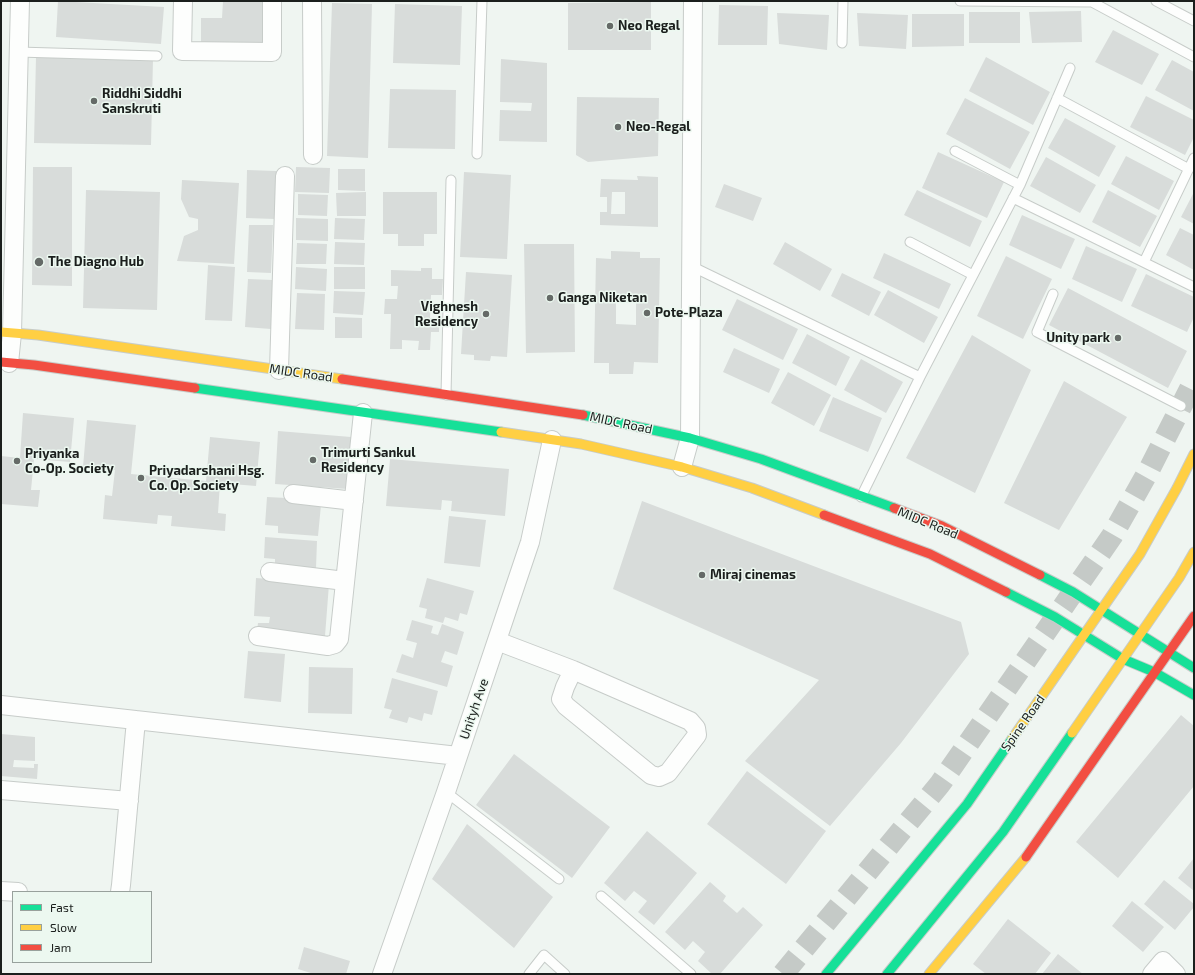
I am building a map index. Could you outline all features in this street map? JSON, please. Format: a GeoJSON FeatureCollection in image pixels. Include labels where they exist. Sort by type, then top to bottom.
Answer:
{"type":"FeatureCollection","features":[{"type":"Feature","properties":{"kind":"main road","name":"MIDC Road"},"geometry":{"type":"LineString","coordinates":[[7,332],[38,335],[586,415],[690,438],[761,459],[942,526],[1073,592],[1140,636],[1194,668]]}},
{"type":"Feature","properties":{"kind":"main road"},"geometry":{"type":"LineString","coordinates":[[5,362],[42,366],[581,444],[682,467],[752,488],[930,554],[1055,617],[1123,659],[1154,672],[1194,695]]}},
{"type":"Feature","properties":{"kind":"main road","name":"Spine Road"},"geometry":{"type":"LineString","coordinates":[[826,974],[966,804],[1140,554],[1194,454]]}},
{"type":"Feature","properties":{"kind":"main road"},"geometry":{"type":"LineString","coordinates":[[887,974],[1003,832],[1140,636],[1179,578],[1194,552]]}},
{"type":"Feature","properties":{"kind":"main road"},"geometry":{"type":"LineString","coordinates":[[930,974],[1030,852],[1194,616]]}},
{"type":"Feature","properties":{"kind":"street"},"geometry":{"type":"LineString","coordinates":[[5,362],[7,332],[9,113],[18,52],[20,1]]}},
{"type":"Feature","properties":{"kind":"street"},"geometry":{"type":"LineString","coordinates":[[183,1],[182,52],[272,52],[272,1]]}},
{"type":"Feature","properties":{"kind":"street"},"geometry":{"type":"LineString","coordinates":[[312,1],[313,155]]}},
{"type":"Feature","properties":{"kind":"street"},"geometry":{"type":"LineString","coordinates":[[682,467],[690,438],[693,1]]}},
{"type":"Feature","properties":{"kind":"street"},"geometry":{"type":"LineString","coordinates":[[279,370],[285,176]]}},
{"type":"Feature","properties":{"kind":"street"},"geometry":{"type":"LineString","coordinates":[[258,636],[328,646],[335,644],[339,639],[363,413]]}},
{"type":"Feature","properties":{"kind":"street","name":"Unityh Ave"},"geometry":{"type":"LineString","coordinates":[[382,974],[446,792],[530,542],[552,440]]}},
{"type":"Feature","properties":{"kind":"street"},"geometry":{"type":"LineString","coordinates":[[293,494],[354,501]]}},
{"type":"Feature","properties":{"kind":"street"},"geometry":{"type":"LineString","coordinates":[[270,572],[345,581]]}},
{"type":"Feature","properties":{"kind":"street"},"geometry":{"type":"LineString","coordinates":[[497,641],[573,670],[690,721],[696,728],[697,734],[668,773],[659,777],[651,775],[566,706],[562,699],[565,687],[573,670]]}},
{"type":"Feature","properties":{"kind":"street"},"geometry":{"type":"LineString","coordinates":[[1,705],[458,756]]}},
{"type":"Feature","properties":{"kind":"street"},"geometry":{"type":"LineString","coordinates":[[120,891],[136,720]]}},
{"type":"Feature","properties":{"kind":"street"},"geometry":{"type":"LineString","coordinates":[[1,790],[129,801]]}},
{"type":"Feature","properties":{"kind":"street"},"geometry":{"type":"LineString","coordinates":[[1,891],[12,892]]}},
{"type":"Feature","properties":{"kind":"street"},"geometry":{"type":"LineString","coordinates":[[1152,974],[1163,961],[1176,974]]}},
{"type":"Feature","properties":{"kind":"lane"},"geometry":{"type":"LineString","coordinates":[[477,154],[482,1]]}},
{"type":"Feature","properties":{"kind":"lane"},"geometry":{"type":"LineString","coordinates":[[842,43],[843,1]]}},
{"type":"Feature","properties":{"kind":"lane"},"geometry":{"type":"LineString","coordinates":[[960,1],[1093,2],[1194,57]]}},
{"type":"Feature","properties":{"kind":"lane"},"geometry":{"type":"LineString","coordinates":[[1156,1],[1194,22]]}},
{"type":"Feature","properties":{"kind":"lane"},"geometry":{"type":"LineString","coordinates":[[18,52],[157,56]]}},
{"type":"Feature","properties":{"kind":"lane"},"geometry":{"type":"LineString","coordinates":[[861,497],[920,377],[1020,185],[1070,68]]}},
{"type":"Feature","properties":{"kind":"lane"},"geometry":{"type":"LineString","coordinates":[[1058,98],[1189,169]]}},
{"type":"Feature","properties":{"kind":"lane"},"geometry":{"type":"LineString","coordinates":[[955,151],[1020,185]]}},
{"type":"Feature","properties":{"kind":"lane"},"geometry":{"type":"LineString","coordinates":[[1144,262],[1194,158]]}},
{"type":"Feature","properties":{"kind":"lane"},"geometry":{"type":"LineString","coordinates":[[446,395],[451,180]]}},
{"type":"Feature","properties":{"kind":"lane"},"geometry":{"type":"LineString","coordinates":[[1013,198],[1194,287]]}},
{"type":"Feature","properties":{"kind":"lane"},"geometry":{"type":"LineString","coordinates":[[910,242],[973,275]]}},
{"type":"Feature","properties":{"kind":"lane"},"geometry":{"type":"LineString","coordinates":[[691,266],[920,377]]}},
{"type":"Feature","properties":{"kind":"lane"},"geometry":{"type":"LineString","coordinates":[[1053,294],[1037,332],[1181,406]]}},
{"type":"Feature","properties":{"kind":"lane"},"geometry":{"type":"LineString","coordinates":[[446,792],[559,879]]}},
{"type":"Feature","properties":{"kind":"lane"},"geometry":{"type":"LineString","coordinates":[[601,896],[691,974]]}},
{"type":"Feature","properties":{"kind":"lane"},"geometry":{"type":"LineString","coordinates":[[529,974],[544,955],[565,974]]}},
{"type":"Feature","properties":{"kind":"building"},"geometry":{"type":"Polygon","coordinates":[[[58,1],[164,7],[161,44],[56,37],[58,1]]]}},
{"type":"Feature","properties":{"kind":"building"},"geometry":{"type":"Polygon","coordinates":[[[223,1],[271,1],[271,45],[201,45],[201,18],[222,18],[223,1]]]}},
{"type":"Feature","properties":{"kind":"building","name":"Neo Regal"},"geometry":{"type":"Polygon","coordinates":[[[651,2],[651,50],[568,50],[568,3],[651,2]]]}},
{"type":"Feature","properties":{"kind":"building"},"geometry":{"type":"Polygon","coordinates":[[[332,3],[372,4],[368,158],[327,156],[332,3]]]}},
{"type":"Feature","properties":{"kind":"building"},"geometry":{"type":"Polygon","coordinates":[[[395,4],[462,6],[460,65],[393,63],[395,4]]]}},
{"type":"Feature","properties":{"kind":"building"},"geometry":{"type":"Polygon","coordinates":[[[719,5],[768,6],[767,45],[718,45],[719,5]]]}},
{"type":"Feature","properties":{"kind":"building"},"geometry":{"type":"Polygon","coordinates":[[[1081,11],[1082,42],[1032,43],[1029,12],[1081,11]]]}},
{"type":"Feature","properties":{"kind":"building"},"geometry":{"type":"Polygon","coordinates":[[[969,12],[1020,12],[1020,43],[969,43],[969,12]]]}},
{"type":"Feature","properties":{"kind":"building"},"geometry":{"type":"Polygon","coordinates":[[[777,13],[829,15],[827,50],[779,44],[777,13]]]}},
{"type":"Feature","properties":{"kind":"building"},"geometry":{"type":"Polygon","coordinates":[[[857,13],[908,15],[906,49],[859,46],[857,13]]]}},
{"type":"Feature","properties":{"kind":"building"},"geometry":{"type":"Polygon","coordinates":[[[912,14],[964,14],[964,46],[912,47],[912,14]]]}},
{"type":"Feature","properties":{"kind":"building"},"geometry":{"type":"Polygon","coordinates":[[[1113,30],[1159,54],[1142,85],[1095,62],[1113,30]]]}},
{"type":"Feature","properties":{"kind":"building","name":"Riddhi Siddhi Sanskruti"},"geometry":{"type":"Polygon","coordinates":[[[36,57],[153,59],[151,145],[34,143],[36,57]]]}},
{"type":"Feature","properties":{"kind":"building"},"geometry":{"type":"Polygon","coordinates":[[[986,57],[1050,92],[1033,125],[969,91],[986,57]]]}},
{"type":"Feature","properties":{"kind":"building"},"geometry":{"type":"Polygon","coordinates":[[[501,59],[547,63],[547,142],[499,141],[500,110],[531,111],[532,103],[500,102],[501,59]]]}},
{"type":"Feature","properties":{"kind":"building"},"geometry":{"type":"Polygon","coordinates":[[[1172,60],[1194,72],[1194,111],[1155,90],[1172,60]]]}},
{"type":"Feature","properties":{"kind":"building"},"geometry":{"type":"Polygon","coordinates":[[[390,89],[456,90],[455,149],[388,148],[390,89]]]}},
{"type":"Feature","properties":{"kind":"building"},"geometry":{"type":"Polygon","coordinates":[[[1146,96],[1194,120],[1194,137],[1185,155],[1130,127],[1146,96]]]}},
{"type":"Feature","properties":{"kind":"building","name":"Neo-Regal"},"geometry":{"type":"Polygon","coordinates":[[[577,97],[659,98],[658,156],[588,162],[576,155],[577,97]]]}},
{"type":"Feature","properties":{"kind":"building"},"geometry":{"type":"Polygon","coordinates":[[[965,98],[1030,132],[1010,169],[946,134],[965,98]]]}},
{"type":"Feature","properties":{"kind":"building"},"geometry":{"type":"Polygon","coordinates":[[[1065,118],[1116,146],[1099,177],[1048,148],[1065,118]]]}},
{"type":"Feature","properties":{"kind":"building"},"geometry":{"type":"Polygon","coordinates":[[[938,152],[1004,182],[987,218],[922,188],[938,152]]]}},
{"type":"Feature","properties":{"kind":"building"},"geometry":{"type":"Polygon","coordinates":[[[1126,156],[1174,181],[1159,210],[1111,184],[1126,156]]]}},
{"type":"Feature","properties":{"kind":"building"},"geometry":{"type":"Polygon","coordinates":[[[1046,157],[1096,185],[1080,213],[1030,186],[1046,157]]]}},
{"type":"Feature","properties":{"kind":"building"},"geometry":{"type":"Polygon","coordinates":[[[33,167],[72,167],[72,286],[32,285],[33,167]]]}},
{"type":"Feature","properties":{"kind":"building"},"geometry":{"type":"Polygon","coordinates":[[[296,167],[330,168],[329,193],[295,192],[296,167]]]}},
{"type":"Feature","properties":{"kind":"building"},"geometry":{"type":"Polygon","coordinates":[[[338,169],[365,169],[365,191],[338,190],[338,169]]]}},
{"type":"Feature","properties":{"kind":"building"},"geometry":{"type":"Polygon","coordinates":[[[247,170],[276,171],[275,219],[246,218],[247,170]]]}},
{"type":"Feature","properties":{"kind":"building"},"geometry":{"type":"Polygon","coordinates":[[[464,172],[511,175],[507,259],[460,257],[464,172]]]}},
{"type":"Feature","properties":{"kind":"building"},"geometry":{"type":"Polygon","coordinates":[[[637,176],[658,177],[658,227],[600,225],[600,212],[607,212],[607,197],[600,197],[601,179],[638,180],[637,176]],[[612,192],[611,214],[625,214],[625,192],[612,192]]]}},
{"type":"Feature","properties":{"kind":"building"},"geometry":{"type":"Polygon","coordinates":[[[182,180],[239,183],[234,264],[177,261],[184,236],[198,230],[198,219],[189,217],[181,199],[182,180]]]}},
{"type":"Feature","properties":{"kind":"building"},"geometry":{"type":"Polygon","coordinates":[[[724,184],[762,198],[753,221],[715,207],[724,184]]]}},
{"type":"Feature","properties":{"kind":"building"},"geometry":{"type":"Polygon","coordinates":[[[86,190],[160,192],[157,310],[83,308],[86,190]]]}},
{"type":"Feature","properties":{"kind":"building"},"geometry":{"type":"Polygon","coordinates":[[[917,190],[982,221],[970,247],[904,215],[917,190]]]}},
{"type":"Feature","properties":{"kind":"building"},"geometry":{"type":"Polygon","coordinates":[[[1108,190],[1157,216],[1140,247],[1092,222],[1108,190]]]}},
{"type":"Feature","properties":{"kind":"building"},"geometry":{"type":"Polygon","coordinates":[[[366,192],[366,216],[337,216],[336,193],[366,192]]]}},
{"type":"Feature","properties":{"kind":"building"},"geometry":{"type":"Polygon","coordinates":[[[383,192],[437,192],[437,234],[424,234],[424,246],[398,246],[398,234],[383,234],[383,192]]]}},
{"type":"Feature","properties":{"kind":"building"},"geometry":{"type":"Polygon","coordinates":[[[1194,192],[1194,224],[1181,217],[1194,192]]]}},
{"type":"Feature","properties":{"kind":"building"},"geometry":{"type":"Polygon","coordinates":[[[298,194],[328,195],[327,216],[298,215],[298,194]]]}},
{"type":"Feature","properties":{"kind":"building"},"geometry":{"type":"Polygon","coordinates":[[[1022,215],[1075,239],[1061,269],[1009,245],[1022,215]]]}},
{"type":"Feature","properties":{"kind":"building"},"geometry":{"type":"Polygon","coordinates":[[[296,218],[328,219],[328,241],[296,240],[296,218]]]}},
{"type":"Feature","properties":{"kind":"building"},"geometry":{"type":"Polygon","coordinates":[[[335,218],[365,219],[364,240],[334,239],[335,218]]]}},
{"type":"Feature","properties":{"kind":"building"},"geometry":{"type":"Polygon","coordinates":[[[249,225],[273,225],[271,273],[247,272],[249,225]]]}},
{"type":"Feature","properties":{"kind":"building"},"geometry":{"type":"Polygon","coordinates":[[[1180,228],[1194,235],[1194,270],[1166,255],[1180,228]]]}},
{"type":"Feature","properties":{"kind":"building"},"geometry":{"type":"Polygon","coordinates":[[[335,242],[365,243],[364,265],[334,264],[335,242]]]}},
{"type":"Feature","properties":{"kind":"building"},"geometry":{"type":"Polygon","coordinates":[[[785,242],[832,269],[820,291],[773,264],[785,242]]]}},
{"type":"Feature","properties":{"kind":"building"},"geometry":{"type":"Polygon","coordinates":[[[297,243],[327,244],[326,264],[296,264],[297,243]]]}},
{"type":"Feature","properties":{"kind":"building","name":"Ganga Niketan"},"geometry":{"type":"Polygon","coordinates":[[[524,244],[574,244],[575,352],[526,353],[524,244]]]}},
{"type":"Feature","properties":{"kind":"building"},"geometry":{"type":"Polygon","coordinates":[[[1086,246],[1137,269],[1122,302],[1072,279],[1086,246]]]}},
{"type":"Feature","properties":{"kind":"building","name":"Pote-Plaza"},"geometry":{"type":"Polygon","coordinates":[[[611,251],[640,252],[640,258],[660,258],[658,363],[634,362],[633,374],[609,374],[609,363],[594,363],[596,258],[611,259],[611,251]],[[616,302],[616,324],[636,325],[636,303],[616,302]]]}},
{"type":"Feature","properties":{"kind":"building"},"geometry":{"type":"Polygon","coordinates":[[[884,253],[951,284],[939,309],[873,278],[884,253]]]}},
{"type":"Feature","properties":{"kind":"building"},"geometry":{"type":"Polygon","coordinates":[[[1006,256],[1052,279],[1023,339],[977,316],[1006,256]]]}},
{"type":"Feature","properties":{"kind":"building"},"geometry":{"type":"Polygon","coordinates":[[[208,265],[235,267],[232,321],[205,320],[208,265]]]}},
{"type":"Feature","properties":{"kind":"building"},"geometry":{"type":"Polygon","coordinates":[[[296,267],[327,269],[326,291],[295,289],[296,267]]]}},
{"type":"Feature","properties":{"kind":"building"},"geometry":{"type":"Polygon","coordinates":[[[334,267],[365,267],[365,289],[334,289],[334,267]]]}},
{"type":"Feature","properties":{"kind":"building"},"geometry":{"type":"Polygon","coordinates":[[[421,268],[432,268],[432,279],[443,279],[442,295],[431,295],[430,318],[439,318],[439,332],[431,332],[430,350],[418,350],[419,341],[402,340],[402,349],[390,349],[391,314],[384,314],[385,299],[397,299],[398,286],[391,286],[391,270],[421,271],[421,268]]]}},
{"type":"Feature","properties":{"kind":"building","name":"Vighnesh Residency"},"geometry":{"type":"Polygon","coordinates":[[[466,272],[512,275],[507,357],[491,356],[490,361],[474,360],[474,355],[461,354],[466,272]]]}},
{"type":"Feature","properties":{"kind":"building"},"geometry":{"type":"Polygon","coordinates":[[[842,273],[881,292],[869,316],[831,296],[842,273]]]}},
{"type":"Feature","properties":{"kind":"building"},"geometry":{"type":"Polygon","coordinates":[[[1146,274],[1194,297],[1194,317],[1187,332],[1131,306],[1146,274]]]}},
{"type":"Feature","properties":{"kind":"building"},"geometry":{"type":"Polygon","coordinates":[[[248,279],[273,280],[271,329],[245,327],[248,279]]]}},
{"type":"Feature","properties":{"kind":"building","name":"Unity park"},"geometry":{"type":"Polygon","coordinates":[[[1068,288],[1187,351],[1168,388],[1049,325],[1068,288]]]}},
{"type":"Feature","properties":{"kind":"building"},"geometry":{"type":"Polygon","coordinates":[[[888,290],[938,317],[924,343],[874,315],[888,290]]]}},
{"type":"Feature","properties":{"kind":"building"},"geometry":{"type":"Polygon","coordinates":[[[334,291],[365,292],[363,315],[333,313],[334,291]]]}},
{"type":"Feature","properties":{"kind":"building"},"geometry":{"type":"Polygon","coordinates":[[[297,293],[325,294],[324,330],[295,329],[297,293]]]}},
{"type":"Feature","properties":{"kind":"building"},"geometry":{"type":"Polygon","coordinates":[[[737,299],[798,329],[783,360],[722,330],[737,299]]]}},
{"type":"Feature","properties":{"kind":"building"},"geometry":{"type":"Polygon","coordinates":[[[335,317],[362,318],[362,338],[335,338],[335,317]]]}},
{"type":"Feature","properties":{"kind":"building"},"geometry":{"type":"Polygon","coordinates":[[[807,334],[850,357],[836,386],[792,363],[807,334]]]}},
{"type":"Feature","properties":{"kind":"building"},"geometry":{"type":"Polygon","coordinates":[[[972,335],[1031,370],[975,493],[906,458],[972,335]]]}},
{"type":"Feature","properties":{"kind":"building"},"geometry":{"type":"Polygon","coordinates":[[[734,348],[780,369],[769,393],[723,372],[734,348]]]}},
{"type":"Feature","properties":{"kind":"building"},"geometry":{"type":"Polygon","coordinates":[[[861,359],[903,382],[886,413],[844,390],[861,359]]]}},
{"type":"Feature","properties":{"kind":"building"},"geometry":{"type":"Polygon","coordinates":[[[788,372],[831,395],[814,426],[771,403],[788,372]]]}},
{"type":"Feature","properties":{"kind":"building"},"geometry":{"type":"Polygon","coordinates":[[[1064,381],[1127,417],[1059,530],[1004,503],[1064,381]]]}},
{"type":"Feature","properties":{"kind":"building"},"geometry":{"type":"Polygon","coordinates":[[[833,397],[882,418],[868,452],[819,431],[833,397]]]}},
{"type":"Feature","properties":{"kind":"building","name":"Priyanka Co-Op. Society"},"geometry":{"type":"Polygon","coordinates":[[[23,413],[74,418],[70,462],[34,459],[31,490],[40,490],[38,507],[1,504],[1,456],[20,458],[23,413]]]}},
{"type":"Feature","properties":{"kind":"building","name":"Priyadarshani Hsg. Co. Op. Society"},"geometry":{"type":"Polygon","coordinates":[[[87,420],[136,425],[131,474],[206,481],[210,437],[260,442],[256,486],[220,483],[218,513],[226,514],[225,531],[171,526],[172,516],[158,515],[157,524],[103,519],[105,495],[112,496],[115,470],[83,467],[87,420]]]}},
{"type":"Feature","properties":{"kind":"building","name":"Trimurti Sankul Residency"},"geometry":{"type":"Polygon","coordinates":[[[278,431],[351,437],[348,489],[275,484],[278,431]]]}},
{"type":"Feature","properties":{"kind":"building"},"geometry":{"type":"Polygon","coordinates":[[[390,459],[509,469],[505,516],[451,511],[452,501],[442,500],[441,510],[386,506],[390,459]]]}},
{"type":"Feature","properties":{"kind":"building"},"geometry":{"type":"Polygon","coordinates":[[[267,497],[306,499],[305,505],[321,505],[318,536],[278,533],[278,526],[265,525],[267,497]]]}},
{"type":"Feature","properties":{"kind":"building"},"geometry":{"type":"Polygon","coordinates":[[[642,501],[961,622],[969,654],[901,743],[830,826],[745,761],[819,680],[613,589],[642,501]]]}},
{"type":"Feature","properties":{"kind":"building"},"geometry":{"type":"Polygon","coordinates":[[[449,516],[486,520],[480,567],[444,563],[449,516]]]}},
{"type":"Feature","properties":{"kind":"building"},"geometry":{"type":"Polygon","coordinates":[[[265,537],[317,541],[316,568],[275,565],[275,559],[264,558],[265,537]]]}},
{"type":"Feature","properties":{"kind":"building"},"geometry":{"type":"Polygon","coordinates":[[[256,578],[329,584],[325,636],[257,631],[258,623],[269,623],[270,617],[254,616],[256,578]]]}},
{"type":"Feature","properties":{"kind":"building"},"geometry":{"type":"Polygon","coordinates":[[[427,578],[474,591],[467,615],[460,613],[458,621],[445,617],[443,623],[425,618],[427,609],[419,607],[427,578]]]}},
{"type":"Feature","properties":{"kind":"building"},"geometry":{"type":"Polygon","coordinates":[[[412,620],[433,626],[431,633],[438,635],[442,624],[464,632],[457,655],[445,651],[441,662],[453,666],[447,687],[396,672],[402,654],[413,658],[417,643],[406,640],[412,620]]]}},
{"type":"Feature","properties":{"kind":"building"},"geometry":{"type":"Polygon","coordinates":[[[248,651],[285,654],[281,702],[244,698],[248,651]]]}},
{"type":"Feature","properties":{"kind":"building"},"geometry":{"type":"Polygon","coordinates":[[[309,667],[353,668],[352,714],[308,713],[309,667]]]}},
{"type":"Feature","properties":{"kind":"building"},"geometry":{"type":"Polygon","coordinates":[[[392,678],[438,691],[432,715],[424,713],[422,721],[409,717],[407,723],[389,718],[392,710],[384,708],[392,678]]]}},
{"type":"Feature","properties":{"kind":"building"},"geometry":{"type":"Polygon","coordinates":[[[1181,715],[1194,726],[1194,786],[1118,878],[1076,842],[1181,715]]]}},
{"type":"Feature","properties":{"kind":"building"},"geometry":{"type":"Polygon","coordinates":[[[1,734],[35,737],[35,761],[14,760],[13,767],[34,768],[34,764],[38,764],[37,779],[1,776],[1,734]]]}},
{"type":"Feature","properties":{"kind":"building"},"geometry":{"type":"Polygon","coordinates":[[[514,754],[610,827],[572,878],[476,805],[514,754]]]}},
{"type":"Feature","properties":{"kind":"building"},"geometry":{"type":"Polygon","coordinates":[[[747,771],[826,831],[786,884],[707,824],[747,771]]]}},
{"type":"Feature","properties":{"kind":"building"},"geometry":{"type":"Polygon","coordinates":[[[467,824],[553,897],[514,948],[432,879],[467,824]]]}},
{"type":"Feature","properties":{"kind":"building"},"geometry":{"type":"Polygon","coordinates":[[[647,831],[697,873],[654,925],[638,912],[647,901],[634,891],[625,901],[604,883],[647,831]]]}},
{"type":"Feature","properties":{"kind":"building"},"geometry":{"type":"Polygon","coordinates":[[[1194,858],[1194,891],[1178,878],[1194,858]]]}},
{"type":"Feature","properties":{"kind":"building"},"geometry":{"type":"Polygon","coordinates":[[[1164,880],[1194,904],[1194,907],[1175,930],[1144,904],[1164,880]]]}},
{"type":"Feature","properties":{"kind":"building"},"geometry":{"type":"Polygon","coordinates":[[[710,882],[726,896],[723,901],[737,913],[743,907],[763,925],[720,974],[712,974],[698,961],[705,952],[693,941],[685,950],[665,932],[710,882]]]}},
{"type":"Feature","properties":{"kind":"building"},"geometry":{"type":"Polygon","coordinates":[[[1132,901],[1164,927],[1143,952],[1112,926],[1132,901]]]}},
{"type":"Feature","properties":{"kind":"building"},"geometry":{"type":"Polygon","coordinates":[[[1008,919],[1051,953],[1035,974],[986,974],[973,964],[1008,919]]]}},
{"type":"Feature","properties":{"kind":"building"},"geometry":{"type":"Polygon","coordinates":[[[304,947],[350,961],[346,974],[314,974],[298,969],[304,947]]]}},
{"type":"Feature","properties":{"kind":"building"},"geometry":{"type":"Polygon","coordinates":[[[1058,954],[1083,974],[1042,974],[1058,954]]]}},
{"type":"Feature","properties":{"kind":"tunnel"},"geometry":{"type":"LineString","coordinates":[[783,974],[940,784],[1020,669],[1112,536],[1148,472],[1194,381]]}},
{"type":"Feature","properties":{"kind":"traffic: fast"},"geometry":{"type":"LineString","coordinates":[[195,388],[501,432]]}},
{"type":"Feature","properties":{"kind":"traffic: fast"},"geometry":{"type":"LineString","coordinates":[[583,415],[690,438],[761,459],[894,508]]}},
{"type":"Feature","properties":{"kind":"traffic: fast"},"geometry":{"type":"LineString","coordinates":[[1040,575],[1073,592],[1194,668]]}},
{"type":"Feature","properties":{"kind":"traffic: fast"},"geometry":{"type":"LineString","coordinates":[[1006,592],[1055,617],[1123,659],[1154,672],[1194,695]]}},
{"type":"Feature","properties":{"kind":"traffic: fast"},"geometry":{"type":"LineString","coordinates":[[887,974],[1003,832],[1072,733]]}},
{"type":"Feature","properties":{"kind":"traffic: fast"},"geometry":{"type":"LineString","coordinates":[[826,974],[967,804],[1012,739]]}},
{"type":"Feature","properties":{"kind":"traffic: slow"},"geometry":{"type":"LineString","coordinates":[[1,332],[38,335],[342,379]]}},
{"type":"Feature","properties":{"kind":"traffic: slow"},"geometry":{"type":"LineString","coordinates":[[501,432],[581,444],[682,467],[752,488],[824,515]]}},
{"type":"Feature","properties":{"kind":"traffic: slow"},"geometry":{"type":"LineString","coordinates":[[1012,739],[1140,554],[1194,454]]}},
{"type":"Feature","properties":{"kind":"traffic: slow"},"geometry":{"type":"LineString","coordinates":[[1072,733],[1179,578],[1194,552]]}},
{"type":"Feature","properties":{"kind":"traffic: slow"},"geometry":{"type":"LineString","coordinates":[[929,974],[1026,857]]}},
{"type":"Feature","properties":{"kind":"traffic: jam"},"geometry":{"type":"LineString","coordinates":[[1,362],[34,365],[195,388]]}},
{"type":"Feature","properties":{"kind":"traffic: jam"},"geometry":{"type":"LineString","coordinates":[[342,379],[583,415]]}},
{"type":"Feature","properties":{"kind":"traffic: jam"},"geometry":{"type":"LineString","coordinates":[[894,508],[942,526],[1040,575]]}},
{"type":"Feature","properties":{"kind":"traffic: jam"},"geometry":{"type":"LineString","coordinates":[[824,515],[930,554],[1006,592]]}},
{"type":"Feature","properties":{"kind":"traffic: jam"},"geometry":{"type":"LineString","coordinates":[[1026,857],[1194,616]]}},
{"type":"Feature","properties":{"kind":"place","name":"Neo Regal"},"geometry":{"type":"Point","coordinates":[610,26]}},
{"type":"Feature","properties":{"kind":"place","name":"Riddhi Siddhi Sanskruti"},"geometry":{"type":"Point","coordinates":[94,101]}},
{"type":"Feature","properties":{"kind":"place","name":"Neo-Regal"},"geometry":{"type":"Point","coordinates":[618,127]}},
{"type":"Feature","properties":{"kind":"place","name":"The Diagno Hub"},"geometry":{"type":"Point","coordinates":[39,262]}},
{"type":"Feature","properties":{"kind":"place","name":"Ganga Niketan"},"geometry":{"type":"Point","coordinates":[550,298]}},
{"type":"Feature","properties":{"kind":"place","name":"Pote-Plaza"},"geometry":{"type":"Point","coordinates":[647,313]}},
{"type":"Feature","properties":{"kind":"place","name":"Vighnesh Residency"},"geometry":{"type":"Point","coordinates":[486,314]}},
{"type":"Feature","properties":{"kind":"place","name":"Unity park"},"geometry":{"type":"Point","coordinates":[1118,338]}},
{"type":"Feature","properties":{"kind":"place","name":"Trimurti Sankul Residency"},"geometry":{"type":"Point","coordinates":[313,460]}},
{"type":"Feature","properties":{"kind":"place","name":"Priyanka Co-Op. Society"},"geometry":{"type":"Point","coordinates":[17,461]}},
{"type":"Feature","properties":{"kind":"place","name":"Priyadarshani Hsg. Co. Op. Society"},"geometry":{"type":"Point","coordinates":[141,478]}},
{"type":"Feature","properties":{"kind":"place","name":"Miraj cinemas"},"geometry":{"type":"Point","coordinates":[702,575]}}]}
